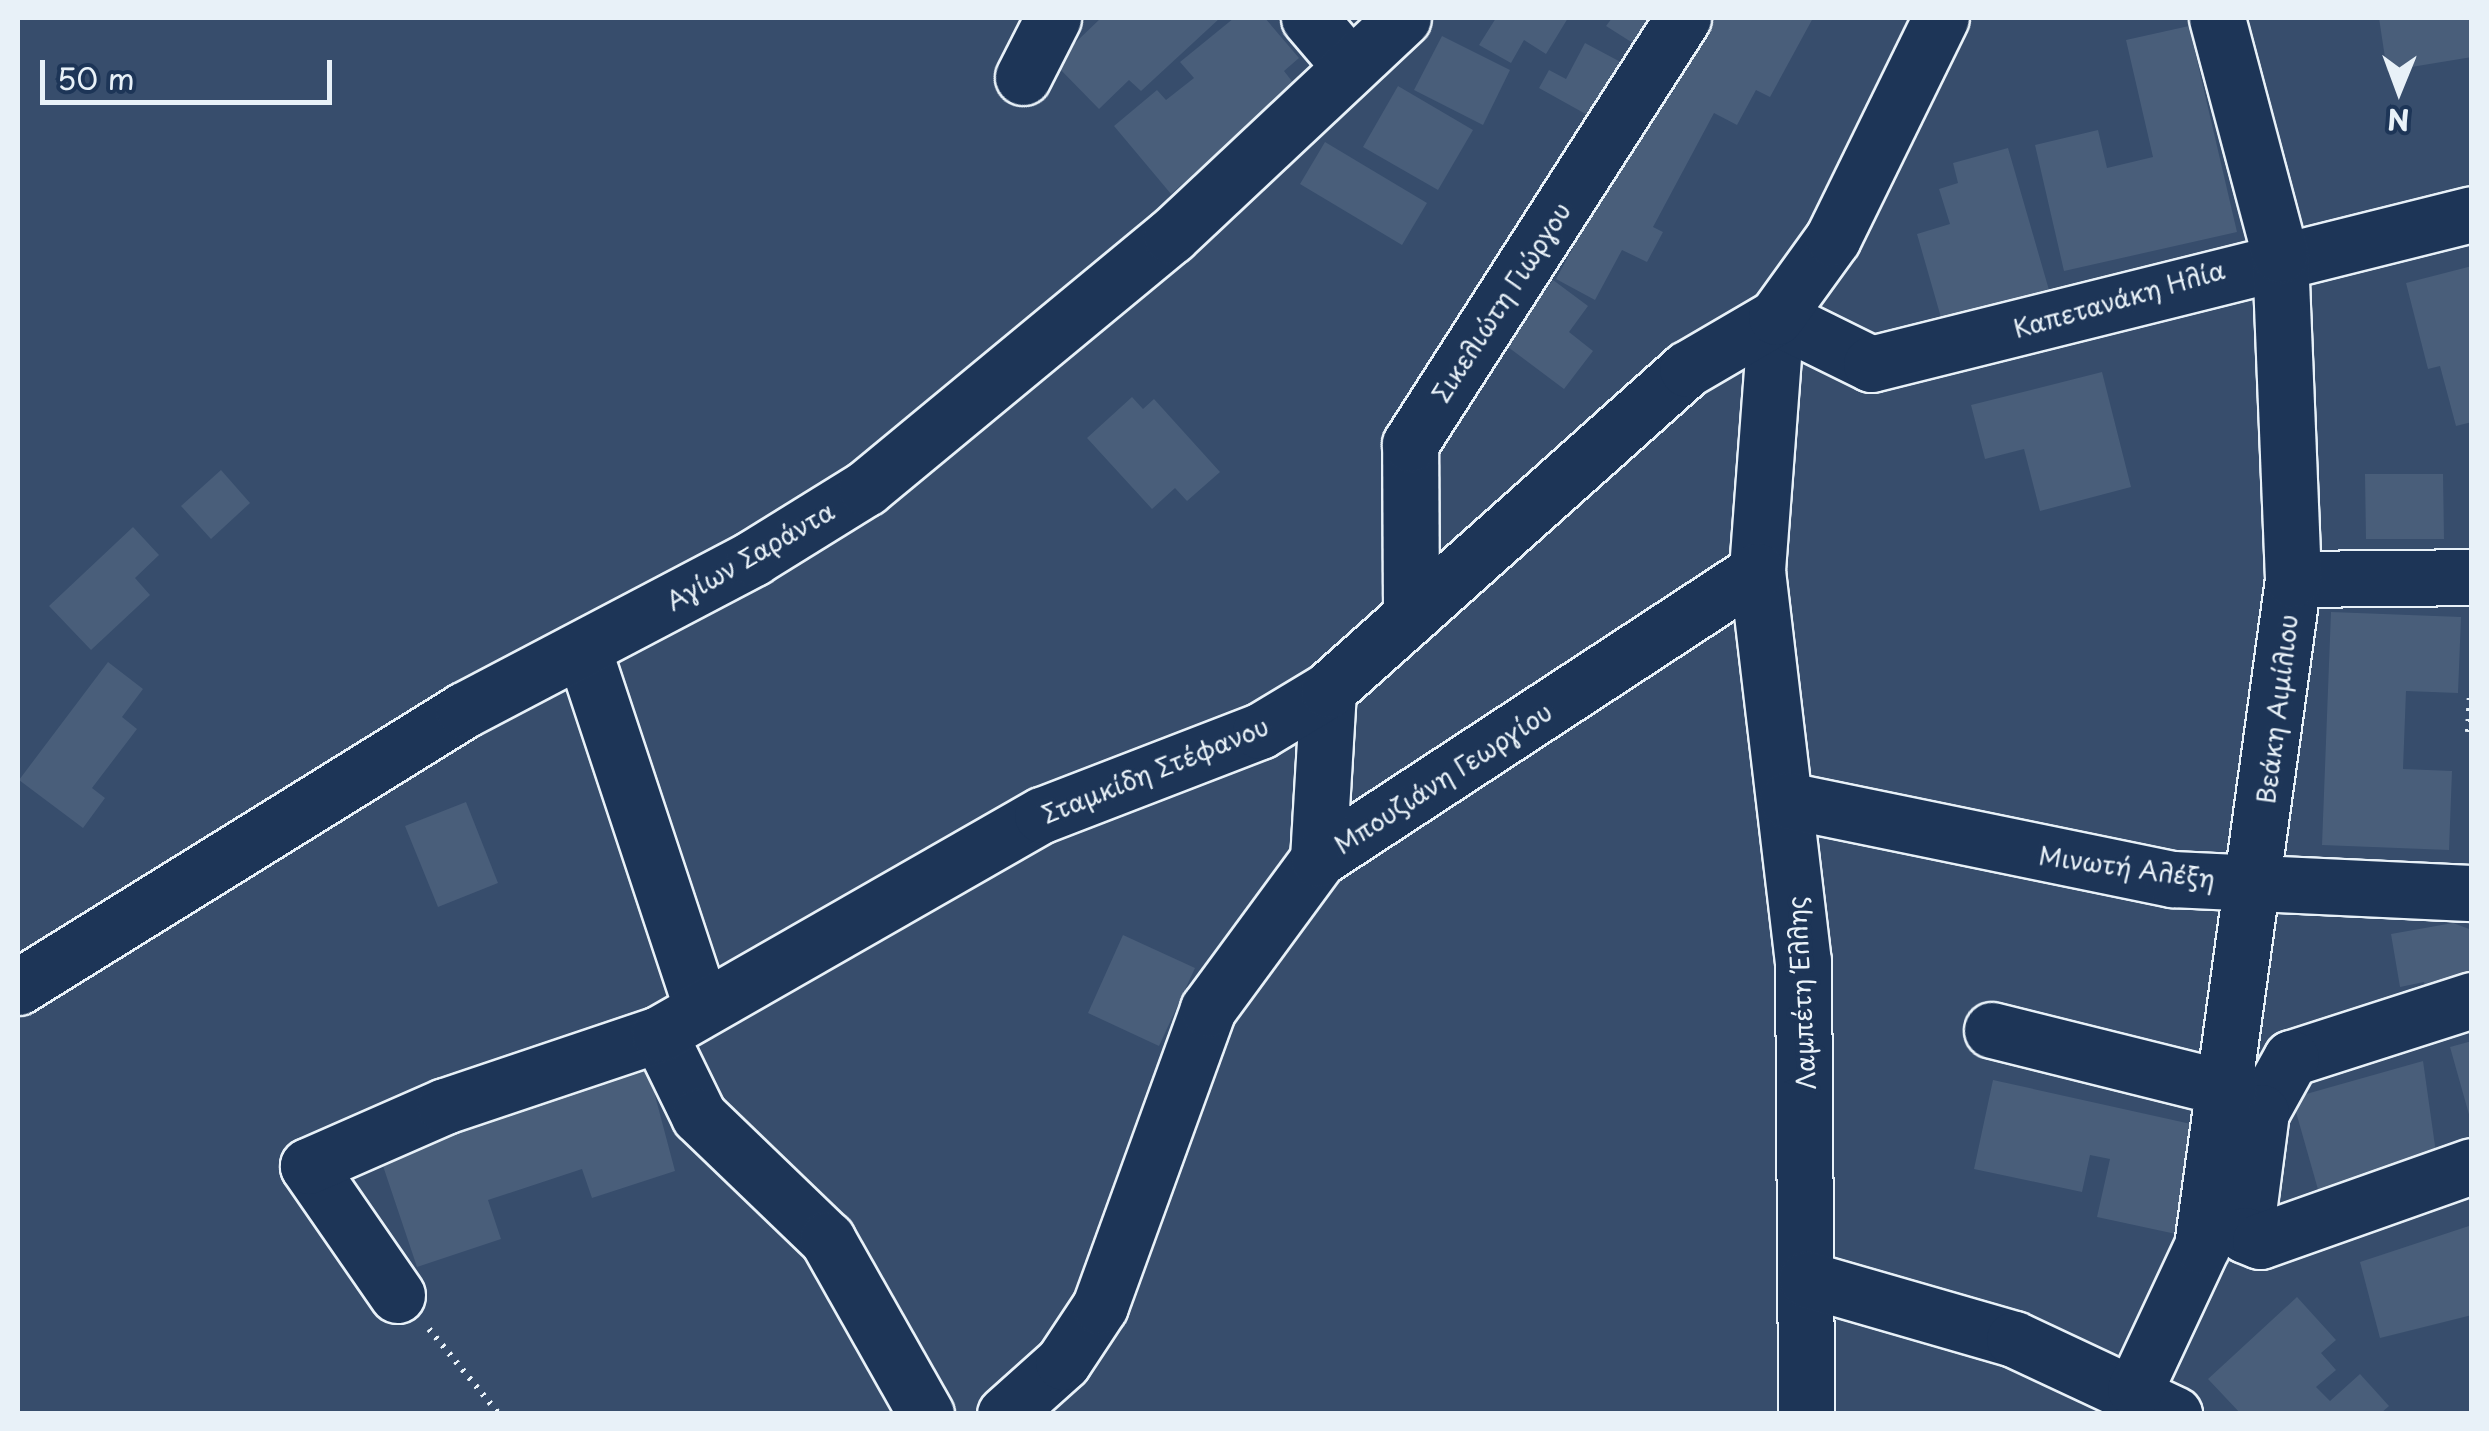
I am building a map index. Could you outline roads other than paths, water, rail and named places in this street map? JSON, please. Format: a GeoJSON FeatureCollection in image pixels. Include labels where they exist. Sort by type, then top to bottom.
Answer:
{"type":"FeatureCollection","features":[{"type":"Feature","properties":{"kind":"street"},"geometry":{"type":"LineString","coordinates":[[1023,77],[1053,18]]}},
{"type":"Feature","properties":{"kind":"street"},"geometry":{"type":"LineString","coordinates":[[1309,18],[1349,65]]}},
{"type":"Feature","properties":{"kind":"street","name":"Αγίων Σαράντα"},"geometry":{"type":"LineString","coordinates":[[18,987],[450,719],[866,488],[1158,248],[1349,65],[1404,18]]}},
{"type":"Feature","properties":{"kind":"street","name":"Σικελιώτη Γιώργου"},"geometry":{"type":"LineString","coordinates":[[1411,612],[1410,444],[1683,18]]}},
{"type":"Feature","properties":{"kind":"street","name":"Σταμκίδη Στέφανου"},"geometry":{"type":"LineString","coordinates":[[397,1295],[308,1166],[445,1106],[680,1021],[1042,815],[1260,730],[1328,690],[1687,369],[1776,317],[1833,238],[1941,18]]}},
{"type":"Feature","properties":{"kind":"street","name":"Βεάκη Αιμίλιου"},"geometry":{"type":"LineString","coordinates":[[2154,1401],[2202,1246],[2230,1088],[2293,579],[2280,254],[2218,18]]}},
{"type":"Feature","properties":{"kind":"street","name":"Καπετανάκη Ηλία"},"geometry":{"type":"LineString","coordinates":[[1776,317],[1871,364],[2280,254],[2472,214]]}},
{"type":"Feature","properties":{"kind":"street","name":"Λαμπέτη Έλλης"},"geometry":{"type":"LineString","coordinates":[[1776,317],[1757,571],[1787,800],[1808,1061],[1806,1414]]}},
{"type":"Feature","properties":{"kind":"street","name":"Μπουζιάνη Γεωργίου"},"geometry":{"type":"LineString","coordinates":[[1005,1414],[1063,1362],[1100,1306],[1208,1009],[1318,859],[1757,571]]}},
{"type":"Feature","properties":{"kind":"street"},"geometry":{"type":"LineString","coordinates":[[2293,579],[2472,578]]}},
{"type":"Feature","properties":{"kind":"street"},"geometry":{"type":"LineString","coordinates":[[583,648],[680,1021],[699,1116],[826,1239],[926,1414]]}},
{"type":"Feature","properties":{"kind":"street"},"geometry":{"type":"LineString","coordinates":[[1318,859],[1328,690]]}},
{"type":"Feature","properties":{"kind":"street","name":"Μινωτή Αλέξη"},"geometry":{"type":"LineString","coordinates":[[1787,800],[2066,862],[2255,884],[2472,893]]}},
{"type":"Feature","properties":{"kind":"street"},"geometry":{"type":"LineString","coordinates":[[2472,1000],[2291,1058],[2261,1112],[2246,1234],[2260,1241],[2472,1166]]}},
{"type":"Feature","properties":{"kind":"street"},"geometry":{"type":"LineString","coordinates":[[1992,1030],[2230,1088]]}},
{"type":"Feature","properties":{"kind":"street"},"geometry":{"type":"LineString","coordinates":[[1806,1279],[2014,1339],[2154,1401]]}}]}
